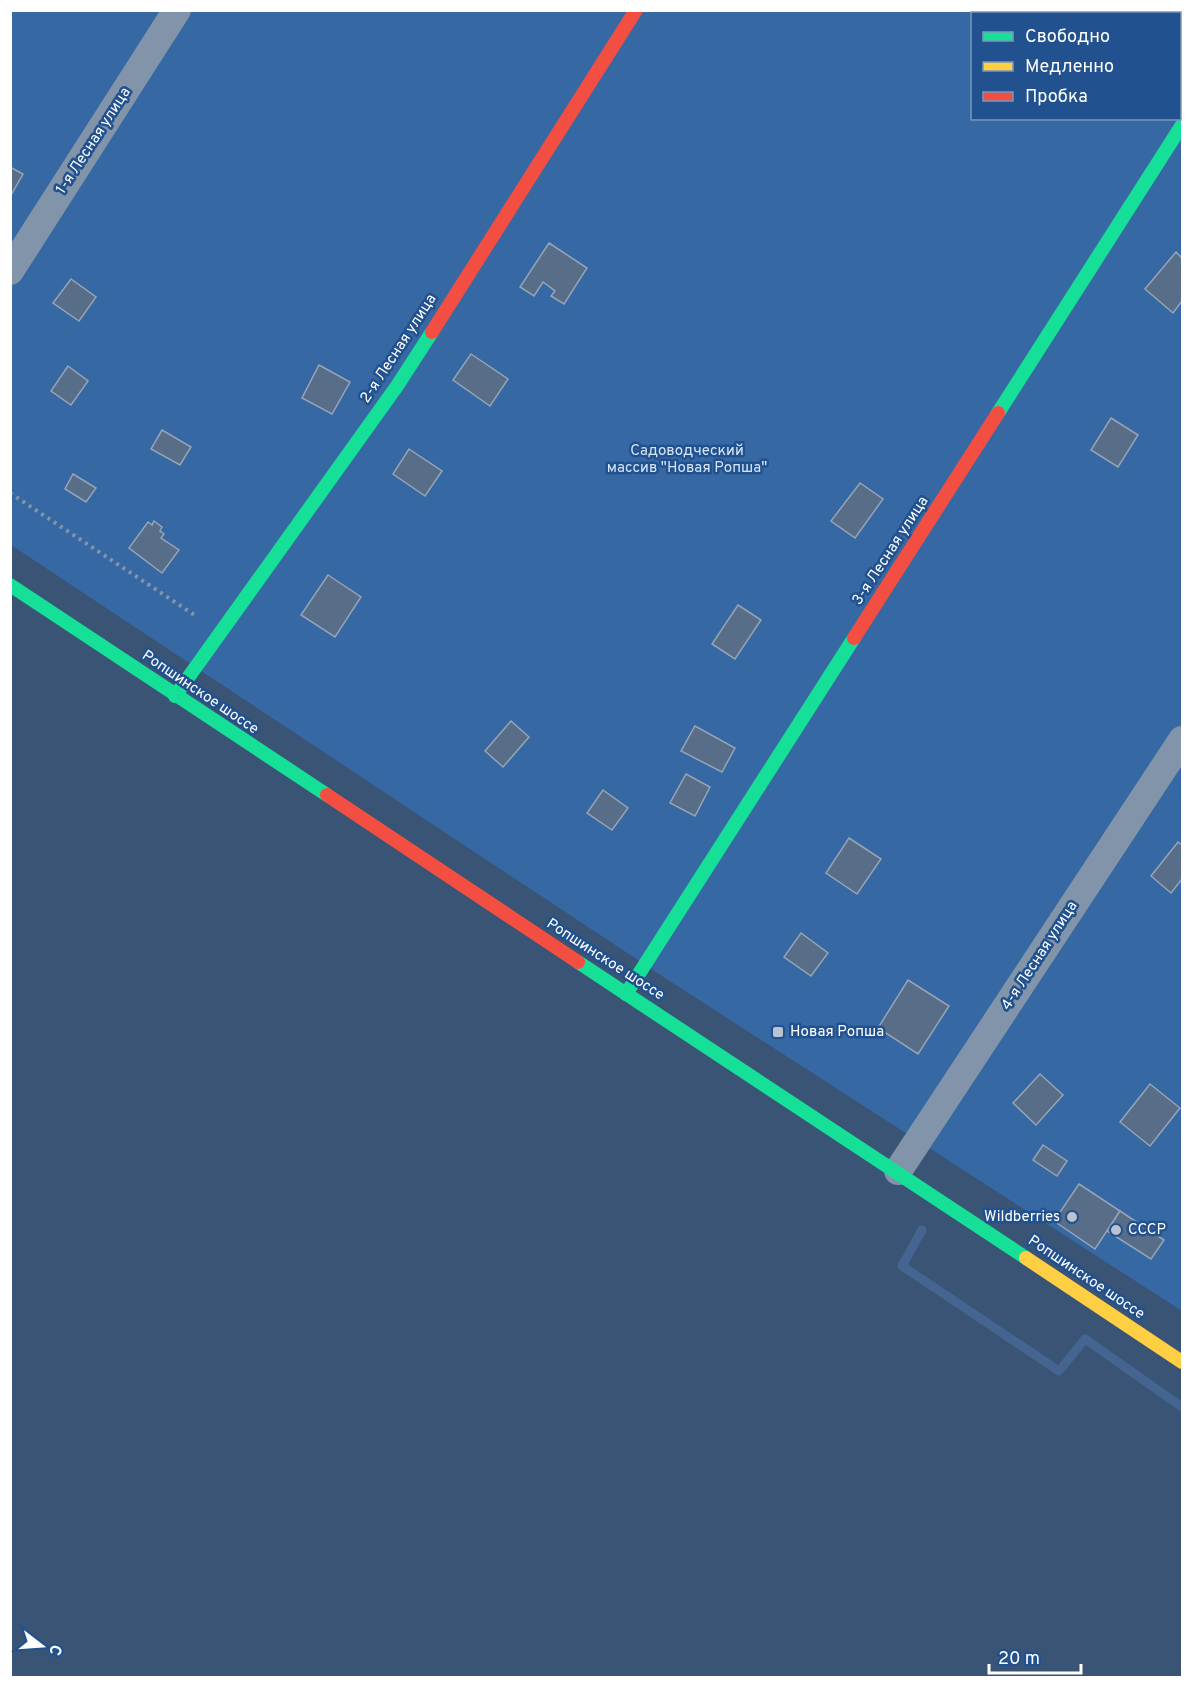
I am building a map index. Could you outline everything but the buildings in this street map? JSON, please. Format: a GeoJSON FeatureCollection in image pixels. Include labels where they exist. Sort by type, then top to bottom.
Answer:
{"type":"FeatureCollection","features":[{"type":"Feature","properties":{"kind":"street","name":"1-я Лесная улица"},"geometry":{"type":"LineString","coordinates":[[10,271],[177,10]]}},
{"type":"Feature","properties":{"kind":"street","name":"2-я Лесная улица"},"geometry":{"type":"LineString","coordinates":[[175,696],[397,386],[636,10]]}},
{"type":"Feature","properties":{"kind":"street","name":"3-я Лесная улица"},"geometry":{"type":"LineString","coordinates":[[626,994],[1182,125]]}},
{"type":"Feature","properties":{"kind":"street","name":"Ропшинское шоссе"},"geometry":{"type":"LineString","coordinates":[[10,585],[1182,1362]]}},
{"type":"Feature","properties":{"kind":"street","name":"4-я Лесная улица"},"geometry":{"type":"LineString","coordinates":[[897,1172],[1182,740]]}},
{"type":"Feature","properties":{"kind":"path"},"geometry":{"type":"LineString","coordinates":[[10,493],[221,633]]}},
{"type":"Feature","properties":{"kind":"green space","name":"Садоводческий массив \"Новая Ропша\""},"geometry":{"type":"Polygon","coordinates":[[[10,11],[1182,11],[1182,1311],[665,978],[11,545],[10,11]]]}},
{"type":"Feature","properties":{"kind":"waterway"},"geometry":{"type":"LineString","coordinates":[[922,1230],[902,1266],[1059,1371],[1085,1339],[1182,1407]]}},
{"type":"Feature","properties":{"kind":"traffic: fast"},"geometry":{"type":"LineString","coordinates":[[998,413],[1182,125]]}},
{"type":"Feature","properties":{"kind":"traffic: fast"},"geometry":{"type":"LineString","coordinates":[[175,696],[397,386],[432,332]]}},
{"type":"Feature","properties":{"kind":"traffic: fast"},"geometry":{"type":"LineString","coordinates":[[10,585],[327,795]]}},
{"type":"Feature","properties":{"kind":"traffic: fast"},"geometry":{"type":"LineString","coordinates":[[626,994],[854,638]]}},
{"type":"Feature","properties":{"kind":"traffic: fast"},"geometry":{"type":"LineString","coordinates":[[578,962],[1026,1258]]}},
{"type":"Feature","properties":{"kind":"traffic: slow"},"geometry":{"type":"LineString","coordinates":[[1026,1258],[1182,1362]]}},
{"type":"Feature","properties":{"kind":"traffic: jam"},"geometry":{"type":"LineString","coordinates":[[432,332],[636,10]]}},
{"type":"Feature","properties":{"kind":"traffic: jam"},"geometry":{"type":"LineString","coordinates":[[854,638],[998,413]]}},
{"type":"Feature","properties":{"kind":"traffic: jam"},"geometry":{"type":"LineString","coordinates":[[327,795],[578,962]]}},
{"type":"Feature","properties":{"kind":"place","name":"Новая Ропша"},"geometry":{"type":"Point","coordinates":[778,1032]}},
{"type":"Feature","properties":{"kind":"place","name":"Wildberries"},"geometry":{"type":"Point","coordinates":[1072,1217]}},
{"type":"Feature","properties":{"kind":"place","name":"СССР"},"geometry":{"type":"Point","coordinates":[1116,1230]}}]}
